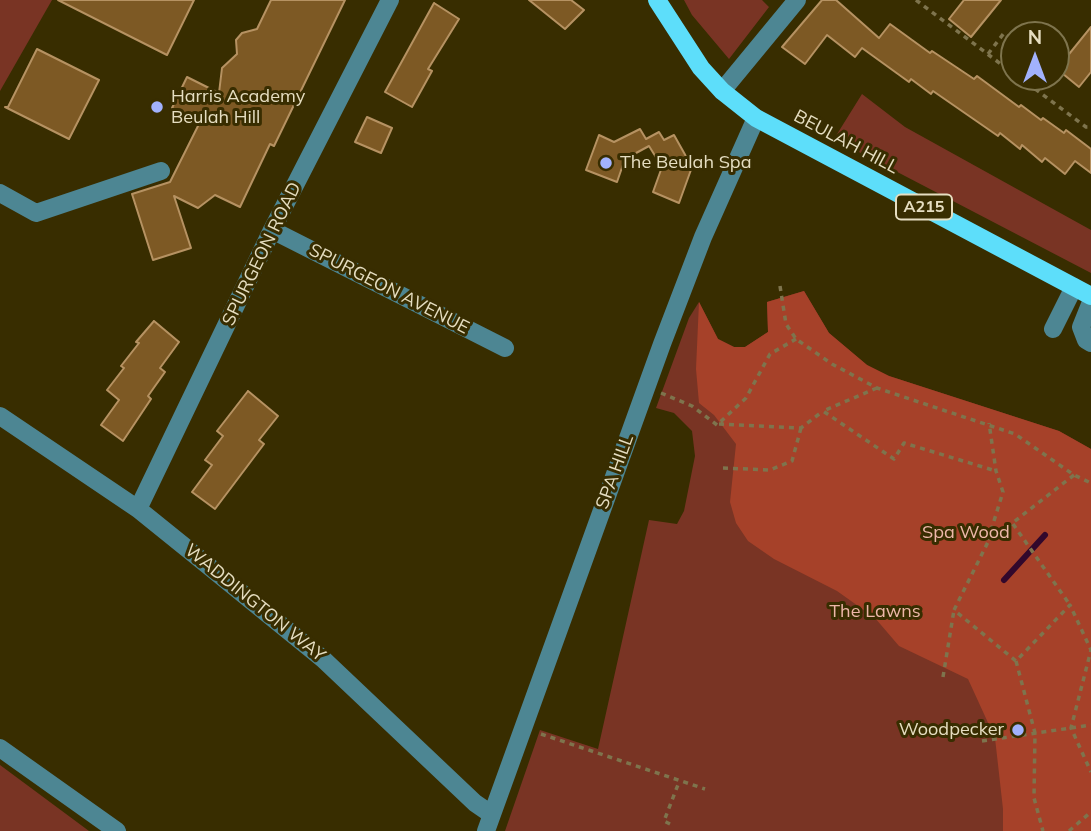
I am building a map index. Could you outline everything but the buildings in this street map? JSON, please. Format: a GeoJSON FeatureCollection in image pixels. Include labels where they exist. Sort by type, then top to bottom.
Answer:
{"type":"FeatureCollection","features":[{"type":"Feature","properties":{"kind":"main road","name":"BEULAH HILL"},"geometry":{"type":"LineString","coordinates":[[657,0],[701,68],[722,91],[756,118],[1091,296]]}},
{"type":"Feature","properties":{"kind":"street","name":"SPURGEON ROAD"},"geometry":{"type":"LineString","coordinates":[[138,509],[272,230],[390,0]]}},
{"type":"Feature","properties":{"kind":"street"},"geometry":{"type":"LineString","coordinates":[[722,91],[797,0]]}},
{"type":"Feature","properties":{"kind":"street","name":"SPA HILL"},"geometry":{"type":"LineString","coordinates":[[488,822],[703,237],[756,118]]}},
{"type":"Feature","properties":{"kind":"street"},"geometry":{"type":"LineString","coordinates":[[0,193],[36,213],[161,171]]}},
{"type":"Feature","properties":{"kind":"street","name":"SPURGEON AVENUE"},"geometry":{"type":"LineString","coordinates":[[272,230],[505,348]]}},
{"type":"Feature","properties":{"kind":"street"},"geometry":{"type":"LineString","coordinates":[[1053,328],[1074,287]]}},
{"type":"Feature","properties":{"kind":"street"},"geometry":{"type":"LineString","coordinates":[[1091,302],[1081,327],[1091,343]]}},
{"type":"Feature","properties":{"kind":"street","name":"WADDINGTON WAY"},"geometry":{"type":"LineString","coordinates":[[0,416],[138,509],[323,659],[475,803],[488,822]]}},
{"type":"Feature","properties":{"kind":"street"},"geometry":{"type":"LineString","coordinates":[[0,748],[117,831]]}},
{"type":"Feature","properties":{"kind":"path"},"geometry":{"type":"LineString","coordinates":[[916,0],[1000,63]]}},
{"type":"Feature","properties":{"kind":"path"},"geometry":{"type":"LineString","coordinates":[[988,54],[1000,38]]}},
{"type":"Feature","properties":{"kind":"path"},"geometry":{"type":"LineString","coordinates":[[1038,91],[1086,127],[1091,127]]}},
{"type":"Feature","properties":{"kind":"path"},"geometry":{"type":"LineString","coordinates":[[780,286],[786,324],[796,339],[832,365],[877,388],[989,423],[1015,434],[1074,475],[1091,483]]}},
{"type":"Feature","properties":{"kind":"path"},"geometry":{"type":"LineString","coordinates":[[718,424],[746,398],[770,355],[796,339]]}},
{"type":"Feature","properties":{"kind":"path"},"geometry":{"type":"LineString","coordinates":[[647,387],[692,406],[718,424],[801,428]]}},
{"type":"Feature","properties":{"kind":"path"},"geometry":{"type":"LineString","coordinates":[[723,468],[770,470],[792,461],[801,428],[823,411],[877,388]]}},
{"type":"Feature","properties":{"kind":"path"},"geometry":{"type":"LineString","coordinates":[[823,411],[894,459],[904,443],[996,471]]}},
{"type":"Feature","properties":{"kind":"path"},"geometry":{"type":"LineString","coordinates":[[943,677],[954,610],[988,542],[1003,492],[996,471],[989,423]]}},
{"type":"Feature","properties":{"kind":"path"},"geometry":{"type":"LineString","coordinates":[[988,542],[1074,475]]}},
{"type":"Feature","properties":{"kind":"path"},"geometry":{"type":"LineString","coordinates":[[1013,524],[1070,606],[1091,650],[1071,728],[1091,772]]}},
{"type":"Feature","properties":{"kind":"path"},"geometry":{"type":"LineString","coordinates":[[1016,661],[1070,606]]}},
{"type":"Feature","properties":{"kind":"path"},"geometry":{"type":"LineString","coordinates":[[954,610],[1016,661],[1035,733],[1034,798],[1043,831]]}},
{"type":"Feature","properties":{"kind":"path"},"geometry":{"type":"LineString","coordinates":[[982,741],[1091,725]]}},
{"type":"Feature","properties":{"kind":"path"},"geometry":{"type":"LineString","coordinates":[[523,729],[705,789]]}},
{"type":"Feature","properties":{"kind":"path"},"geometry":{"type":"LineString","coordinates":[[670,824],[664,821],[678,782]]}},
{"type":"Feature","properties":{"kind":"path"},"geometry":{"type":"LineString","coordinates":[[1069,831],[1091,812]]}},
{"type":"Feature","properties":{"kind":"green space"},"geometry":{"type":"Polygon","coordinates":[[[0,0],[52,0],[0,91],[0,0]]]}},
{"type":"Feature","properties":{"kind":"green space"},"geometry":{"type":"Polygon","coordinates":[[[684,0],[762,0],[769,7],[729,59],[692,15],[684,0]]]}},
{"type":"Feature","properties":{"kind":"green space"},"geometry":{"type":"Polygon","coordinates":[[[862,94],[905,127],[1091,230],[1091,273],[834,139],[862,94]]]}},
{"type":"Feature","properties":{"kind":"green space","name":"The Lawns"},"geometry":{"type":"Polygon","coordinates":[[[804,291],[829,333],[867,365],[889,376],[1059,431],[1091,449],[1091,831],[505,831],[540,730],[598,749],[649,520],[677,524],[684,511],[695,456],[692,431],[674,413],[656,408],[689,318],[699,302],[718,339],[734,347],[745,347],[768,332],[767,302],[804,291]]]}},
{"type":"Feature","properties":{"kind":"green space","name":"Spa Wood"},"geometry":{"type":"Polygon","coordinates":[[[804,291],[829,333],[867,365],[889,376],[1059,431],[1091,449],[1091,831],[1003,831],[995,738],[968,679],[899,646],[875,618],[837,591],[774,559],[748,541],[736,523],[730,502],[736,444],[714,415],[699,403],[696,369],[699,302],[718,339],[734,347],[745,347],[768,332],[767,302],[804,291]]]}},
{"type":"Feature","properties":{"kind":"green space"},"geometry":{"type":"Polygon","coordinates":[[[0,765],[89,831],[0,831],[0,765]]]}},
{"type":"Feature","properties":{"kind":"waterway"},"geometry":{"type":"LineString","coordinates":[[1004,580],[1045,535]]}},
{"type":"Feature","properties":{"kind":"place","name":"Harris Academy Beulah Hill"},"geometry":{"type":"Point","coordinates":[157,107]}},
{"type":"Feature","properties":{"kind":"place","name":"The Beulah Spa"},"geometry":{"type":"Point","coordinates":[606,163]}},
{"type":"Feature","properties":{"kind":"place","name":"Woodpecker"},"geometry":{"type":"Point","coordinates":[1018,730]}}]}
